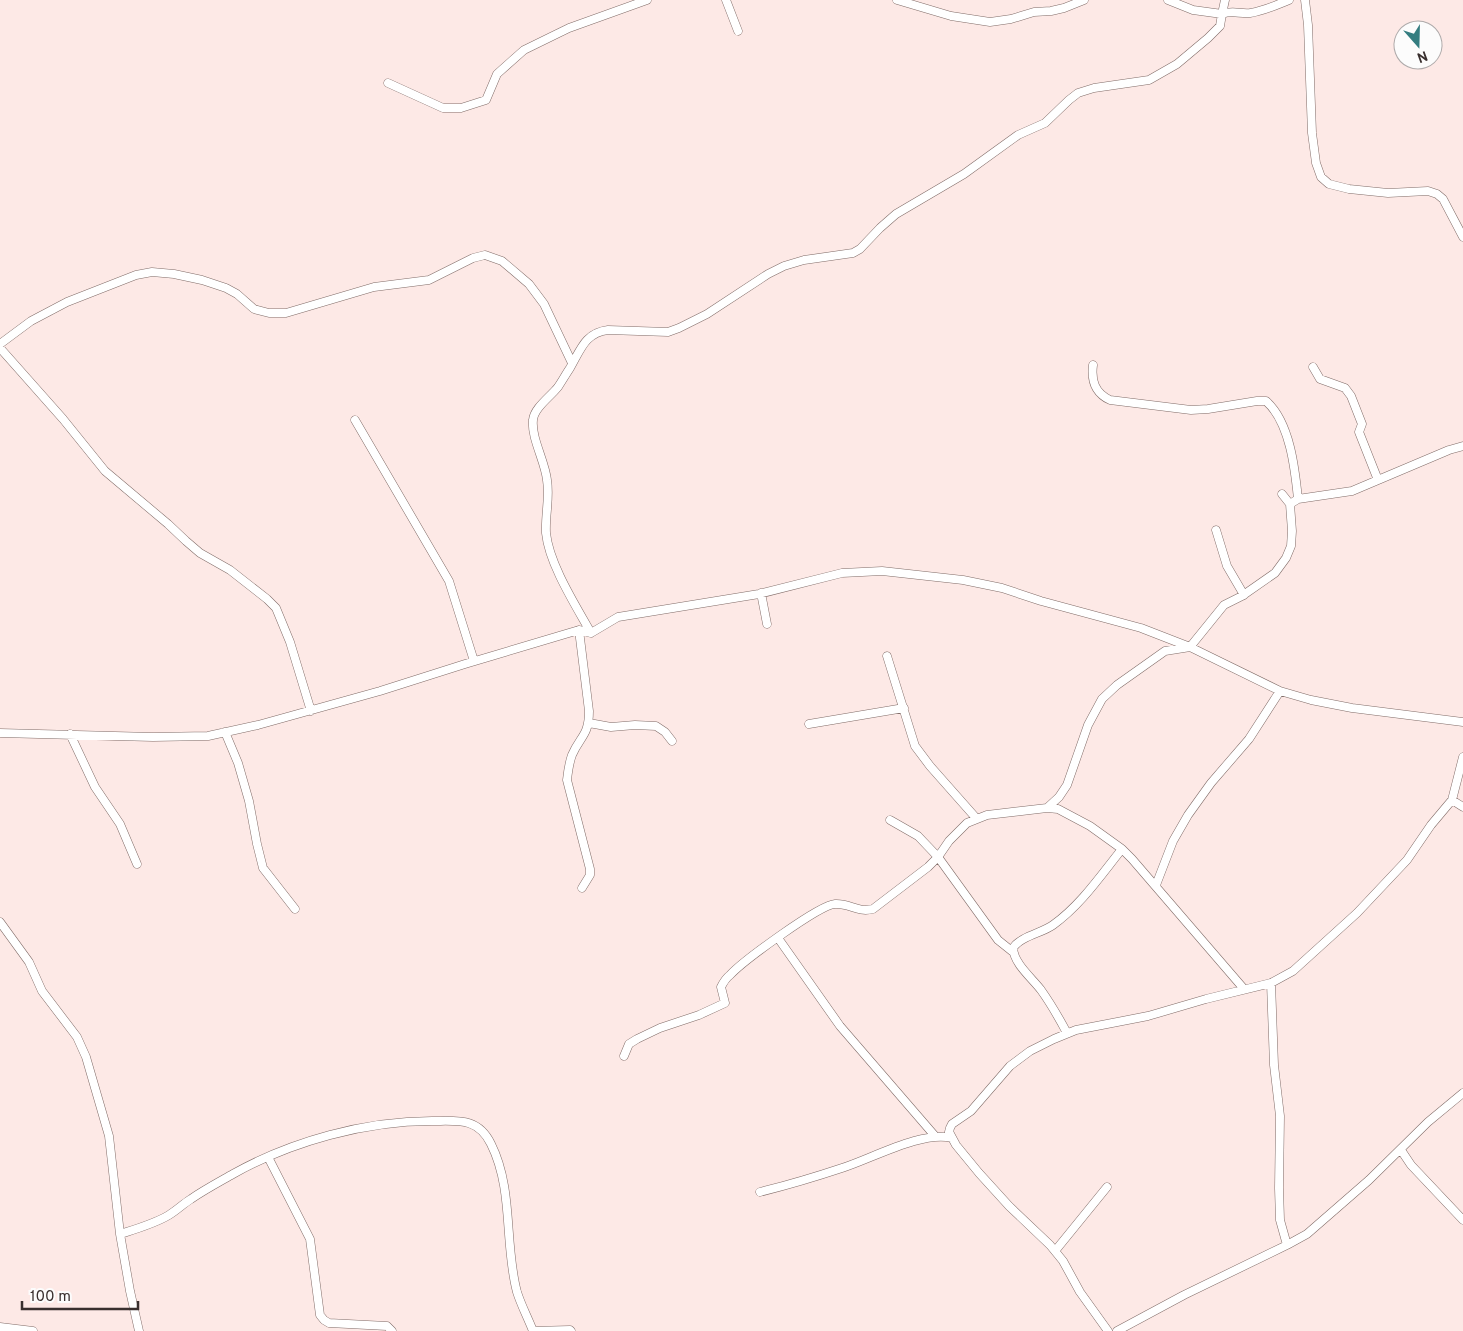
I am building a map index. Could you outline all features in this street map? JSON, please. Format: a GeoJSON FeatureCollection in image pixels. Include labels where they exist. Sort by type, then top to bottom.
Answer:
{"type":"FeatureCollection","features":[{"type":"Feature","properties":{"kind":"street"},"geometry":{"type":"LineString","coordinates":[[388,83],[443,108],[461,108],[486,100],[497,74],[524,50],[569,28],[647,0]]}},
{"type":"Feature","properties":{"kind":"street"},"geometry":{"type":"LineString","coordinates":[[726,0],[738,31]]}},
{"type":"Feature","properties":{"kind":"street"},"geometry":{"type":"LineString","coordinates":[[897,0],[951,16],[990,22],[1011,19],[1034,12],[1058,10],[1084,0]]}},
{"type":"Feature","properties":{"kind":"street"},"geometry":{"type":"LineString","coordinates":[[1168,0],[1193,10],[1222,14],[1229,11],[1247,13],[1258,11],[1289,0]]}},
{"type":"Feature","properties":{"kind":"street"},"geometry":{"type":"LineString","coordinates":[[591,633],[550,551],[546,521],[549,501],[547,479],[543,459],[534,434],[532,419],[559,386],[591,335],[598,331],[608,330],[668,332],[707,314],[768,274],[784,266],[804,260],[853,253],[860,249],[896,214],[964,174],[1018,135],[1045,123],[1078,93],[1094,88],[1149,80],[1177,64],[1220,26],[1225,0]]}},
{"type":"Feature","properties":{"kind":"street"},"geometry":{"type":"LineString","coordinates":[[1305,0],[1308,25],[1312,133],[1316,163],[1321,176],[1329,184],[1348,190],[1388,193],[1428,192],[1437,194],[1443,199],[1463,237]]}},
{"type":"Feature","properties":{"kind":"street"},"geometry":{"type":"LineString","coordinates":[[312,711],[290,642],[276,608],[230,570],[200,553],[186,542],[168,524],[105,471],[0,346],[32,321],[67,302],[136,275],[152,272],[174,274],[202,280],[238,294],[254,309],[269,313],[286,313],[374,287],[429,280],[466,261],[485,255],[502,262],[530,284],[544,304],[572,363]]}},
{"type":"Feature","properties":{"kind":"street"},"geometry":{"type":"LineString","coordinates":[[1093,365],[1092,377],[1096,388],[1102,396],[1110,400],[1191,410],[1266,401],[1277,413],[1286,436],[1292,456],[1298,499]]}},
{"type":"Feature","properties":{"kind":"street"},"geometry":{"type":"LineString","coordinates":[[1313,367],[1320,379],[1345,388],[1351,396],[1362,424],[1359,432],[1378,480]]}},
{"type":"Feature","properties":{"kind":"street"},"geometry":{"type":"LineString","coordinates":[[355,420],[450,581],[474,661]]}},
{"type":"Feature","properties":{"kind":"street"},"geometry":{"type":"LineString","coordinates":[[1290,504],[1298,499],[1352,491],[1449,450],[1463,446]]}},
{"type":"Feature","properties":{"kind":"street"},"geometry":{"type":"LineString","coordinates":[[1047,808],[1059,797],[1067,785],[1088,725],[1102,700],[1117,684],[1165,652],[1190,647],[1224,605],[1244,595],[1275,573],[1286,558],[1291,546],[1290,504],[1282,494]]}},
{"type":"Feature","properties":{"kind":"street"},"geometry":{"type":"LineString","coordinates":[[1216,530],[1227,566],[1244,595]]}},
{"type":"Feature","properties":{"kind":"street"},"geometry":{"type":"LineString","coordinates":[[0,733],[152,737],[208,736],[312,711],[579,630],[591,633],[618,617],[761,593],[842,573],[882,571],[963,580],[1002,588],[1041,601],[1141,628],[1190,647],[1280,691],[1312,700],[1352,708],[1463,722]]}},
{"type":"Feature","properties":{"kind":"street"},"geometry":{"type":"LineString","coordinates":[[761,593],[767,624]]}},
{"type":"Feature","properties":{"kind":"street"},"geometry":{"type":"LineString","coordinates":[[579,630],[589,724],[586,733],[572,753],[568,766],[567,780],[590,869],[590,875],[582,888]]}},
{"type":"Feature","properties":{"kind":"street"},"geometry":{"type":"LineString","coordinates":[[887,656],[915,746],[976,818]]}},
{"type":"Feature","properties":{"kind":"street"},"geometry":{"type":"LineString","coordinates":[[1156,885],[1173,842],[1188,815],[1211,783],[1249,739],[1280,691]]}},
{"type":"Feature","properties":{"kind":"street"},"geometry":{"type":"LineString","coordinates":[[809,724],[904,708]]}},
{"type":"Feature","properties":{"kind":"street"},"geometry":{"type":"LineString","coordinates":[[589,724],[611,727],[656,726],[665,732],[672,741]]}},
{"type":"Feature","properties":{"kind":"street"},"geometry":{"type":"LineString","coordinates":[[225,732],[238,763],[249,801],[263,868],[295,909]]}},
{"type":"Feature","properties":{"kind":"street"},"geometry":{"type":"LineString","coordinates":[[70,734],[95,787],[120,824],[137,864]]}},
{"type":"Feature","properties":{"kind":"street"},"geometry":{"type":"LineString","coordinates":[[1108,1331],[1055,1252],[997,1193],[952,1138],[949,1132],[952,1124],[971,1111],[1010,1066],[1030,1050],[1067,1033],[1148,1016],[1206,998],[1271,983],[1293,970],[1357,913],[1407,860],[1431,825],[1452,800],[1463,757]]}},
{"type":"Feature","properties":{"kind":"street"},"geometry":{"type":"LineString","coordinates":[[1452,800],[1463,807]]}},
{"type":"Feature","properties":{"kind":"street"},"geometry":{"type":"LineString","coordinates":[[624,1056],[629,1044],[637,1039],[725,1003],[720,987],[729,975],[744,962],[826,906],[836,904],[846,905],[856,910],[865,911],[873,909],[938,857],[949,841],[967,823],[987,815],[1047,808],[1058,809],[1070,814],[1122,849],[1156,885],[1244,989]]}},
{"type":"Feature","properties":{"kind":"street"},"geometry":{"type":"LineString","coordinates":[[890,820],[918,836],[938,857],[998,940],[1013,952],[1016,959],[1055,1011],[1067,1033]]}},
{"type":"Feature","properties":{"kind":"street"},"geometry":{"type":"LineString","coordinates":[[1013,952],[1015,945],[1052,926],[1066,914],[1087,892],[1122,849]]}},
{"type":"Feature","properties":{"kind":"street"},"geometry":{"type":"LineString","coordinates":[[0,922],[29,962],[42,991],[77,1037],[86,1057],[109,1136],[120,1234],[139,1331]]}},
{"type":"Feature","properties":{"kind":"street"},"geometry":{"type":"LineString","coordinates":[[778,938],[840,1026],[935,1136]]}},
{"type":"Feature","properties":{"kind":"street"},"geometry":{"type":"LineString","coordinates":[[1271,983],[1274,1065],[1280,1116],[1280,1220],[1288,1245]]}},
{"type":"Feature","properties":{"kind":"street"},"geometry":{"type":"LineString","coordinates":[[1117,1331],[1184,1295],[1307,1234],[1401,1150],[1428,1122],[1463,1093]]}},
{"type":"Feature","properties":{"kind":"street"},"geometry":{"type":"LineString","coordinates":[[120,1234],[169,1215],[191,1199],[235,1173],[268,1157],[353,1128],[417,1121],[461,1121],[476,1125],[490,1142],[496,1157],[504,1188],[517,1292],[533,1331],[571,1331]]}},
{"type":"Feature","properties":{"kind":"street"},"geometry":{"type":"LineString","coordinates":[[760,1192],[841,1168],[899,1146],[935,1136],[952,1138]]}},
{"type":"Feature","properties":{"kind":"street"},"geometry":{"type":"LineString","coordinates":[[1401,1150],[1411,1165],[1463,1220]]}},
{"type":"Feature","properties":{"kind":"street"},"geometry":{"type":"LineString","coordinates":[[268,1157],[310,1238],[320,1315],[330,1323],[387,1326],[392,1331]]}},
{"type":"Feature","properties":{"kind":"street"},"geometry":{"type":"LineString","coordinates":[[1055,1252],[1108,1187]]}},
{"type":"Feature","properties":{"kind":"street"},"geometry":{"type":"LineString","coordinates":[[0,1326],[33,1331]]}}]}
